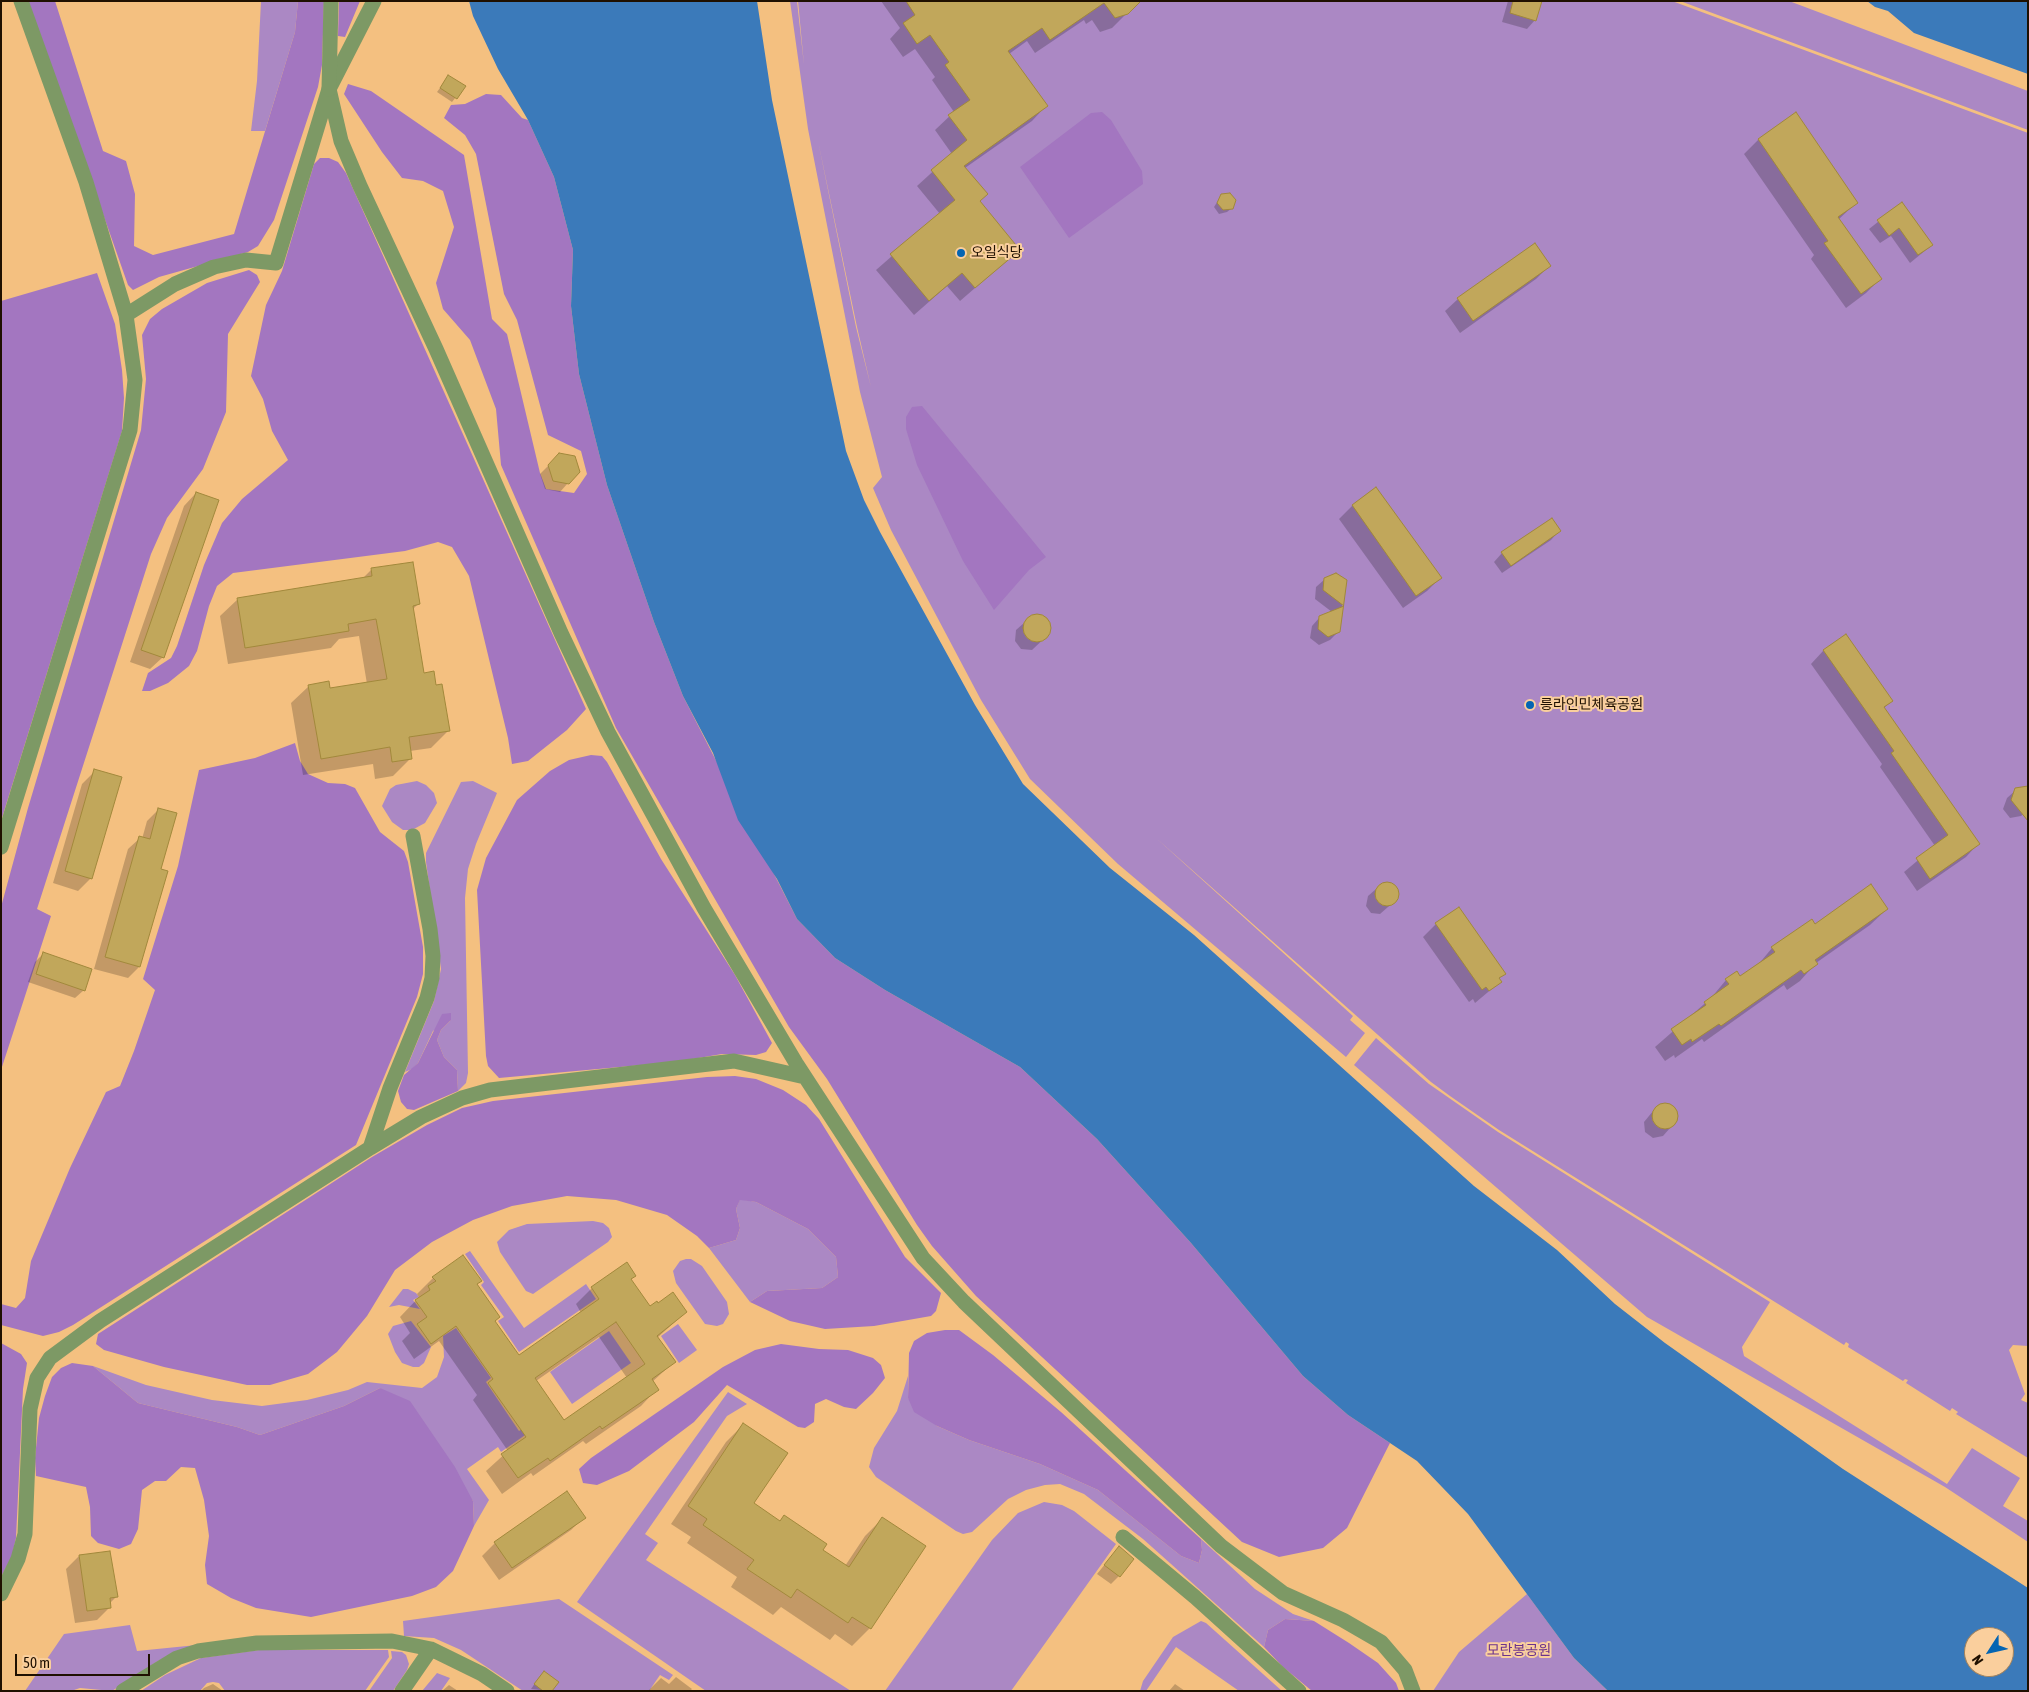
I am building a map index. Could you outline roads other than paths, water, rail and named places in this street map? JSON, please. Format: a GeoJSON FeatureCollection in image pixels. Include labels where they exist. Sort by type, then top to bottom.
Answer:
{"type":"FeatureCollection","features":[{"type":"Feature","properties":{"kind":"street"},"geometry":{"type":"LineString","coordinates":[[1,847],[130,430],[135,380],[126,315],[86,182],[21,1]]}},
{"type":"Feature","properties":{"kind":"street"},"geometry":{"type":"LineString","coordinates":[[331,1],[329,89],[341,141],[360,186],[436,349],[561,633],[608,732],[704,908],[805,1077],[923,1258],[964,1302],[1221,1546],[1283,1593],[1343,1620],[1381,1642],[1404,1670],[1413,1691]]}},
{"type":"Feature","properties":{"kind":"street"},"geometry":{"type":"LineString","coordinates":[[126,315],[175,284],[214,267],[246,260],[276,263],[329,89],[374,1]]}},
{"type":"Feature","properties":{"kind":"street"},"geometry":{"type":"LineString","coordinates":[[370,1148],[390,1088],[427,998],[432,978],[433,956],[430,929],[413,836]]}},
{"type":"Feature","properties":{"kind":"street"},"geometry":{"type":"LineString","coordinates":[[1,1594],[18,1559],[25,1534],[30,1409],[37,1378],[50,1358],[100,1321],[420,1117],[462,1098],[490,1090],[734,1062],[805,1077]]}},
{"type":"Feature","properties":{"kind":"street"},"geometry":{"type":"LineString","coordinates":[[1123,1537],[1195,1598],[1299,1691]]}},
{"type":"Feature","properties":{"kind":"street"},"geometry":{"type":"LineString","coordinates":[[123,1691],[177,1658],[208,1649],[257,1643],[392,1641],[431,1649],[482,1674],[507,1691]]}},
{"type":"Feature","properties":{"kind":"street"},"geometry":{"type":"LineString","coordinates":[[402,1691],[431,1649]]}},
{"type":"Feature","properties":{"kind":"water"},"geometry":{"type":"Polygon","coordinates":[[[469,1],[757,1],[772,100],[846,451],[864,500],[880,532],[975,705],[1023,784],[1110,868],[1194,935],[1474,1186],[1557,1250],[1615,1304],[1665,1343],[1843,1469],[2028,1588],[2028,1691],[1608,1691],[1574,1658],[1468,1514],[1417,1461],[1348,1415],[1303,1376],[1191,1243],[1097,1139],[1020,1067],[885,990],[835,958],[797,919],[777,879],[738,820],[713,753],[683,696],[654,622],[607,485],[579,374],[571,306],[573,250],[554,177],[528,120],[498,69],[473,16],[469,1]]]}},
{"type":"Feature","properties":{"kind":"water"},"geometry":{"type":"Polygon","coordinates":[[[1867,1],[2028,1],[2028,74],[1914,33],[1888,11],[1875,7],[1867,1]]]}},
{"type":"Feature","properties":{"kind":"place","name":"오일식당"},"geometry":{"type":"Point","coordinates":[961,253]}},
{"type":"Feature","properties":{"kind":"place","name":"릉라인민체육공원"},"geometry":{"type":"Point","coordinates":[1530,705]}},
{"type":"Feature","properties":{"kind":"park label","name":"모란봉공원"},"geometry":{"type":"Point","coordinates":[1519,1651]}}]}
